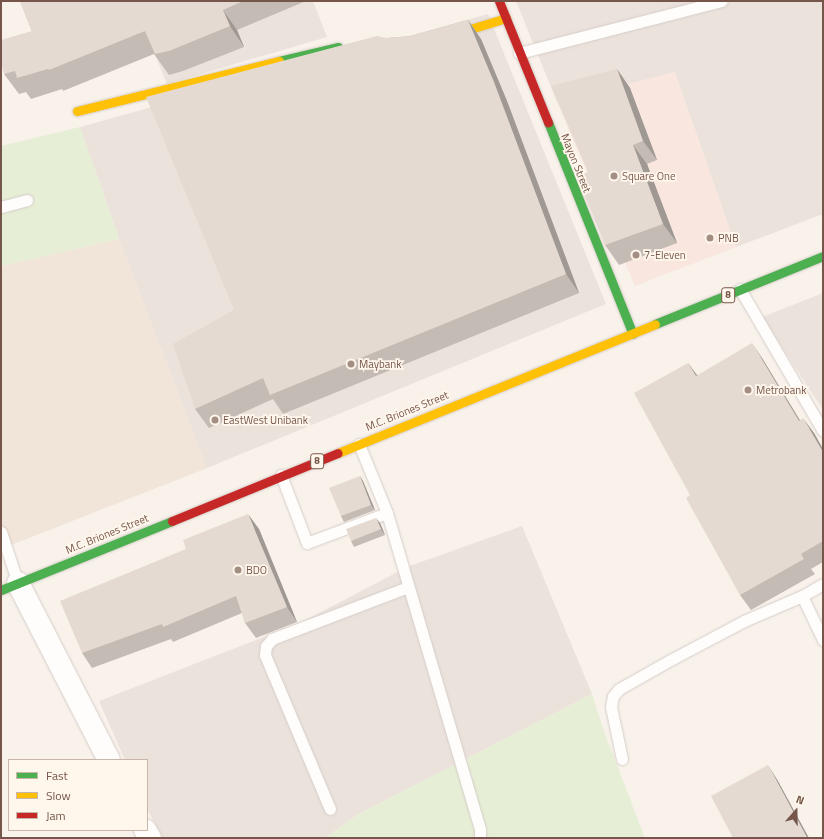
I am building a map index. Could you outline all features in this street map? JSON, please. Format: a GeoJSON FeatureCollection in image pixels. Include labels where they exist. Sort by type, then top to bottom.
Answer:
{"type":"FeatureCollection","features":[{"type":"Feature","properties":{"kind":"main road","name":"Mayon Street"},"geometry":{"type":"LineString","coordinates":[[499,1],[519,54],[633,334]]}},
{"type":"Feature","properties":{"kind":"main road"},"geometry":{"type":"LineString","coordinates":[[432,41],[506,18]]}},
{"type":"Feature","properties":{"kind":"main road"},"geometry":{"type":"LineString","coordinates":[[77,111],[344,46]]}},
{"type":"Feature","properties":{"kind":"main road","name":"M.C. Briones Street"},"geometry":{"type":"LineString","coordinates":[[9,586],[823,256]]}},
{"type":"Feature","properties":{"kind":"street"},"geometry":{"type":"LineString","coordinates":[[9,586],[108,759]]}},
{"type":"Feature","properties":{"kind":"lane"},"geometry":{"type":"LineString","coordinates":[[519,54],[721,1]]}},
{"type":"Feature","properties":{"kind":"lane"},"geometry":{"type":"LineString","coordinates":[[1,207],[26,200]]}},
{"type":"Feature","properties":{"kind":"lane"},"geometry":{"type":"LineString","coordinates":[[740,289],[823,431]]}},
{"type":"Feature","properties":{"kind":"lane"},"geometry":{"type":"LineString","coordinates":[[359,444],[387,513],[480,830],[480,838]]}},
{"type":"Feature","properties":{"kind":"lane"},"geometry":{"type":"LineString","coordinates":[[281,476],[307,543],[387,513]]}},
{"type":"Feature","properties":{"kind":"lane"},"geometry":{"type":"LineString","coordinates":[[1,532],[9,586]]}},
{"type":"Feature","properties":{"kind":"lane"},"geometry":{"type":"LineString","coordinates":[[622,759],[611,707],[613,696],[619,689],[744,621],[802,596],[823,584]]}},
{"type":"Feature","properties":{"kind":"lane"},"geometry":{"type":"LineString","coordinates":[[330,809],[265,655],[266,646],[272,639],[408,587]]}},
{"type":"Feature","properties":{"kind":"lane"},"geometry":{"type":"LineString","coordinates":[[802,596],[823,640]]}},
{"type":"Feature","properties":{"kind":"shaded area"},"geometry":{"type":"Polygon","coordinates":[[[133,1],[313,1],[327,37],[167,84],[133,1]]]}},
{"type":"Feature","properties":{"kind":"shaded area"},"geometry":{"type":"Polygon","coordinates":[[[516,1],[823,1],[823,214],[736,247],[675,72],[557,102],[516,1]]]}},
{"type":"Feature","properties":{"kind":"shaded area"},"geometry":{"type":"Polygon","coordinates":[[[488,14],[606,304],[207,468],[119,239],[80,127],[488,14]]]}},
{"type":"Feature","properties":{"kind":"shaded area"},"geometry":{"type":"Polygon","coordinates":[[[675,72],[736,247],[635,286],[557,102],[675,72]]]}},
{"type":"Feature","properties":{"kind":"shaded area"},"geometry":{"type":"Polygon","coordinates":[[[119,239],[207,468],[1,549],[1,266],[119,239]]]}},
{"type":"Feature","properties":{"kind":"shaded area"},"geometry":{"type":"Polygon","coordinates":[[[823,293],[823,410],[762,317],[823,293]]]}},
{"type":"Feature","properties":{"kind":"shaded area"},"geometry":{"type":"Polygon","coordinates":[[[522,526],[592,694],[357,815],[325,838],[163,838],[148,811],[148,759],[125,759],[99,701],[300,623],[407,567],[522,526]]]}},
{"type":"Feature","properties":{"kind":"green space"},"geometry":{"type":"Polygon","coordinates":[[[80,127],[119,239],[1,266],[1,146],[80,127]]]}},
{"type":"Feature","properties":{"kind":"green space"},"geometry":{"type":"Polygon","coordinates":[[[592,694],[604,731],[645,838],[325,838],[357,815],[592,694]]]}},
{"type":"Feature","properties":{"kind":"building"},"geometry":{"type":"Polygon","coordinates":[[[20,1],[243,1],[223,10],[230,26],[169,51],[155,54],[145,31],[49,70],[48,69],[17,78],[15,71],[4,74],[1,63],[1,40],[32,31],[20,1]]]}},
{"type":"Feature","properties":{"kind":"building"},"geometry":{"type":"Polygon","coordinates":[[[468,20],[494,82],[566,274],[270,395],[263,378],[195,409],[173,344],[234,310],[146,97],[377,36],[387,38],[412,36],[468,20]]]}},
{"type":"Feature","properties":{"kind":"building","name":"Square One"},"geometry":{"type":"Polygon","coordinates":[[[617,69],[643,141],[633,145],[663,224],[605,245],[577,176],[588,172],[551,86],[617,69]]]}},
{"type":"Feature","properties":{"kind":"building"},"geometry":{"type":"Polygon","coordinates":[[[752,343],[799,421],[803,418],[823,452],[823,541],[801,554],[804,559],[740,595],[686,498],[690,495],[634,393],[688,363],[696,376],[752,343]]]}},
{"type":"Feature","properties":{"kind":"building"},"geometry":{"type":"Polygon","coordinates":[[[360,476],[371,505],[341,516],[329,488],[360,476]]]}},
{"type":"Feature","properties":{"kind":"building"},"geometry":{"type":"Polygon","coordinates":[[[248,514],[287,607],[245,623],[236,596],[163,627],[162,624],[82,653],[60,601],[186,549],[183,540],[248,514]]]}},
{"type":"Feature","properties":{"kind":"building"},"geometry":{"type":"Polygon","coordinates":[[[376,518],[381,529],[351,541],[346,529],[376,518]]]}},
{"type":"Feature","properties":{"kind":"building"},"geometry":{"type":"Polygon","coordinates":[[[768,765],[806,836],[802,838],[733,838],[711,796],[768,765]]]}},
{"type":"Feature","properties":{"kind":"traffic: fast"},"geometry":{"type":"LineString","coordinates":[[279,61],[338,47]]}},
{"type":"Feature","properties":{"kind":"traffic: fast"},"geometry":{"type":"LineString","coordinates":[[548,122],[633,334]]}},
{"type":"Feature","properties":{"kind":"traffic: fast"},"geometry":{"type":"LineString","coordinates":[[655,324],[823,256]]}},
{"type":"Feature","properties":{"kind":"traffic: fast"},"geometry":{"type":"LineString","coordinates":[[1,590],[172,521]]}},
{"type":"Feature","properties":{"kind":"traffic: slow"},"geometry":{"type":"LineString","coordinates":[[444,37],[506,18]]}},
{"type":"Feature","properties":{"kind":"traffic: slow"},"geometry":{"type":"LineString","coordinates":[[77,111],[279,61]]}},
{"type":"Feature","properties":{"kind":"traffic: slow"},"geometry":{"type":"LineString","coordinates":[[338,453],[655,324]]}},
{"type":"Feature","properties":{"kind":"traffic: jam"},"geometry":{"type":"LineString","coordinates":[[499,1],[548,122]]}},
{"type":"Feature","properties":{"kind":"traffic: jam"},"geometry":{"type":"LineString","coordinates":[[172,521],[338,453]]}},
{"type":"Feature","properties":{"kind":"place","name":"Square One"},"geometry":{"type":"Point","coordinates":[614,176]}},
{"type":"Feature","properties":{"kind":"place","name":"PNB"},"geometry":{"type":"Point","coordinates":[710,238]}},
{"type":"Feature","properties":{"kind":"place","name":"7-Eleven"},"geometry":{"type":"Point","coordinates":[636,255]}},
{"type":"Feature","properties":{"kind":"place","name":"Maybank"},"geometry":{"type":"Point","coordinates":[351,364]}},
{"type":"Feature","properties":{"kind":"place","name":"Metrobank"},"geometry":{"type":"Point","coordinates":[748,390]}},
{"type":"Feature","properties":{"kind":"place","name":"EastWest Unibank"},"geometry":{"type":"Point","coordinates":[215,420]}},
{"type":"Feature","properties":{"kind":"place","name":"BDO"},"geometry":{"type":"Point","coordinates":[238,570]}}]}
